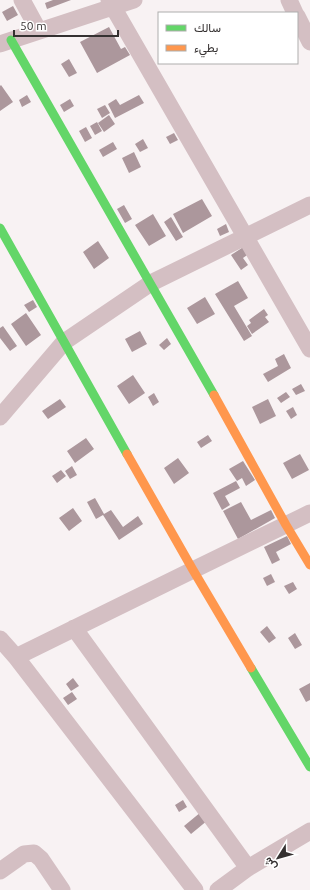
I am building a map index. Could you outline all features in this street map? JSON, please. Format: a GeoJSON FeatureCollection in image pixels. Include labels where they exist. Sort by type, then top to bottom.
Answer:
{"type":"FeatureCollection","features":[{"type":"Feature","properties":{"kind":"street"},"geometry":{"type":"LineString","coordinates":[[22,0],[38,31]]}},
{"type":"Feature","properties":{"kind":"street"},"geometry":{"type":"LineString","coordinates":[[134,0],[111,3],[6,42],[151,283],[286,525],[310,565]]}},
{"type":"Feature","properties":{"kind":"street"},"geometry":{"type":"LineString","coordinates":[[289,0],[295,12]]}},
{"type":"Feature","properties":{"kind":"street"},"geometry":{"type":"LineString","coordinates":[[111,3],[310,349]]}},
{"type":"Feature","properties":{"kind":"street"},"geometry":{"type":"LineString","coordinates":[[298,18],[310,42]]}},
{"type":"Feature","properties":{"kind":"street"},"geometry":{"type":"LineString","coordinates":[[0,417],[64,342],[151,283],[310,205]]}},
{"type":"Feature","properties":{"kind":"street"},"geometry":{"type":"LineString","coordinates":[[0,228],[193,570],[310,767]]}},
{"type":"Feature","properties":{"kind":"street"},"geometry":{"type":"LineString","coordinates":[[16,657],[310,513]]}},
{"type":"Feature","properties":{"kind":"street"},"geometry":{"type":"LineString","coordinates":[[74,628],[248,868]]}},
{"type":"Feature","properties":{"kind":"street"},"geometry":{"type":"LineString","coordinates":[[0,639],[16,657],[195,890]]}},
{"type":"Feature","properties":{"kind":"street"},"geometry":{"type":"LineString","coordinates":[[218,890],[248,868],[310,831]]}},
{"type":"Feature","properties":{"kind":"street"},"geometry":{"type":"LineString","coordinates":[[0,871],[24,854],[34,854],[41,859],[62,890]]}},
{"type":"Feature","properties":{"kind":"building"},"geometry":{"type":"Polygon","coordinates":[[[53,0],[71,0],[47,9],[45,3],[53,0]]]}},
{"type":"Feature","properties":{"kind":"building"},"geometry":{"type":"Polygon","coordinates":[[[13,6],[18,15],[7,21],[2,12],[13,6]]]}},
{"type":"Feature","properties":{"kind":"building"},"geometry":{"type":"Polygon","coordinates":[[[109,27],[121,49],[125,47],[130,55],[97,73],[80,42],[109,27]]]}},
{"type":"Feature","properties":{"kind":"building"},"geometry":{"type":"Polygon","coordinates":[[[69,59],[77,73],[69,77],[61,64],[69,59]]]}},
{"type":"Feature","properties":{"kind":"building"},"geometry":{"type":"Polygon","coordinates":[[[1,85],[13,102],[0,111],[0,86],[1,85]]]}},
{"type":"Feature","properties":{"kind":"building"},"geometry":{"type":"Polygon","coordinates":[[[27,95],[31,102],[22,107],[19,100],[27,95]]]}},
{"type":"Feature","properties":{"kind":"building"},"geometry":{"type":"Polygon","coordinates":[[[139,95],[144,103],[115,118],[108,104],[116,99],[120,105],[139,95]]]}},
{"type":"Feature","properties":{"kind":"building"},"geometry":{"type":"Polygon","coordinates":[[[70,99],[74,106],[64,112],[60,105],[70,99]]]}},
{"type":"Feature","properties":{"kind":"building"},"geometry":{"type":"Polygon","coordinates":[[[105,105],[110,113],[102,118],[97,109],[105,105]]]}},
{"type":"Feature","properties":{"kind":"building"},"geometry":{"type":"Polygon","coordinates":[[[109,115],[115,124],[104,132],[98,123],[109,115]]]}},
{"type":"Feature","properties":{"kind":"building"},"geometry":{"type":"Polygon","coordinates":[[[97,122],[102,131],[95,135],[90,126],[97,122]]]}},
{"type":"Feature","properties":{"kind":"building"},"geometry":{"type":"Polygon","coordinates":[[[86,127],[92,138],[85,142],[79,131],[86,127]]]}},
{"type":"Feature","properties":{"kind":"building"},"geometry":{"type":"Polygon","coordinates":[[[174,133],[178,140],[170,144],[166,137],[174,133]]]}},
{"type":"Feature","properties":{"kind":"building"},"geometry":{"type":"Polygon","coordinates":[[[143,139],[148,148],[140,152],[135,144],[143,139]]]}},
{"type":"Feature","properties":{"kind":"building"},"geometry":{"type":"Polygon","coordinates":[[[113,142],[117,149],[103,157],[99,150],[113,142]]]}},
{"type":"Feature","properties":{"kind":"building"},"geometry":{"type":"Polygon","coordinates":[[[134,152],[141,167],[129,173],[122,158],[134,152]]]}},
{"type":"Feature","properties":{"kind":"building"},"geometry":{"type":"Polygon","coordinates":[[[202,199],[212,216],[183,233],[173,214],[202,199]]]}},
{"type":"Feature","properties":{"kind":"building"},"geometry":{"type":"Polygon","coordinates":[[[124,205],[132,219],[125,223],[117,209],[124,205]]]}},
{"type":"Feature","properties":{"kind":"building"},"geometry":{"type":"Polygon","coordinates":[[[153,214],[166,236],[149,246],[135,225],[153,214]]]}},
{"type":"Feature","properties":{"kind":"building"},"geometry":{"type":"Polygon","coordinates":[[[171,217],[183,237],[176,241],[164,222],[171,217]]]}},
{"type":"Feature","properties":{"kind":"building"},"geometry":{"type":"Polygon","coordinates":[[[226,224],[229,232],[220,236],[217,229],[226,224]]]}},
{"type":"Feature","properties":{"kind":"building"},"geometry":{"type":"Polygon","coordinates":[[[98,241],[109,258],[94,269],[83,252],[98,241]]]}},
{"type":"Feature","properties":{"kind":"building"},"geometry":{"type":"Polygon","coordinates":[[[245,246],[250,253],[243,258],[248,265],[241,270],[231,255],[245,246]]]}},
{"type":"Feature","properties":{"kind":"building"},"geometry":{"type":"Polygon","coordinates":[[[238,281],[248,298],[234,306],[252,336],[244,341],[215,294],[238,281]]]}},
{"type":"Feature","properties":{"kind":"building"},"geometry":{"type":"Polygon","coordinates":[[[205,297],[215,314],[197,324],[187,308],[205,297]]]}},
{"type":"Feature","properties":{"kind":"building"},"geometry":{"type":"Polygon","coordinates":[[[33,300],[37,307],[29,312],[24,305],[33,300]]]}},
{"type":"Feature","properties":{"kind":"building"},"geometry":{"type":"Polygon","coordinates":[[[264,309],[268,315],[265,317],[269,322],[252,334],[247,326],[251,323],[249,320],[264,309]]]}},
{"type":"Feature","properties":{"kind":"building"},"geometry":{"type":"Polygon","coordinates":[[[26,313],[41,335],[26,346],[11,324],[26,313]]]}},
{"type":"Feature","properties":{"kind":"building"},"geometry":{"type":"Polygon","coordinates":[[[3,326],[17,346],[10,351],[0,338],[0,328],[3,326]]]}},
{"type":"Feature","properties":{"kind":"building"},"geometry":{"type":"Polygon","coordinates":[[[140,331],[147,344],[132,352],[125,339],[140,331]]]}},
{"type":"Feature","properties":{"kind":"building"},"geometry":{"type":"Polygon","coordinates":[[[167,338],[171,344],[164,350],[159,345],[167,338]]]}},
{"type":"Feature","properties":{"kind":"building"},"geometry":{"type":"Polygon","coordinates":[[[284,354],[291,368],[268,382],[263,374],[278,366],[275,359],[284,354]]]}},
{"type":"Feature","properties":{"kind":"building"},"geometry":{"type":"Polygon","coordinates":[[[133,375],[145,393],[129,404],[117,386],[133,375]]]}},
{"type":"Feature","properties":{"kind":"building"},"geometry":{"type":"Polygon","coordinates":[[[301,384],[305,391],[296,395],[292,389],[301,384]]]}},
{"type":"Feature","properties":{"kind":"building"},"geometry":{"type":"Polygon","coordinates":[[[286,392],[290,397],[281,403],[277,398],[286,392]]]}},
{"type":"Feature","properties":{"kind":"building"},"geometry":{"type":"Polygon","coordinates":[[[154,393],[159,402],[153,406],[148,397],[154,393]]]}},
{"type":"Feature","properties":{"kind":"building"},"geometry":{"type":"Polygon","coordinates":[[[60,399],[66,407],[48,419],[42,411],[60,399]]]}},
{"type":"Feature","properties":{"kind":"building"},"geometry":{"type":"Polygon","coordinates":[[[268,399],[276,416],[260,424],[252,407],[268,399]]]}},
{"type":"Feature","properties":{"kind":"building"},"geometry":{"type":"Polygon","coordinates":[[[293,407],[297,415],[291,419],[286,411],[293,407]]]}},
{"type":"Feature","properties":{"kind":"building"},"geometry":{"type":"Polygon","coordinates":[[[208,435],[212,441],[201,448],[197,442],[208,435]]]}},
{"type":"Feature","properties":{"kind":"building"},"geometry":{"type":"Polygon","coordinates":[[[86,438],[94,449],[75,463],[67,451],[86,438]]]}},
{"type":"Feature","properties":{"kind":"building"},"geometry":{"type":"Polygon","coordinates":[[[300,454],[309,470],[292,479],[283,463],[300,454]]]}},
{"type":"Feature","properties":{"kind":"building"},"geometry":{"type":"Polygon","coordinates":[[[178,458],[189,473],[174,484],[164,468],[178,458]]]}},
{"type":"Feature","properties":{"kind":"building"},"geometry":{"type":"Polygon","coordinates":[[[243,461],[255,480],[246,486],[242,478],[237,481],[229,469],[243,461]]]}},
{"type":"Feature","properties":{"kind":"building"},"geometry":{"type":"Polygon","coordinates":[[[72,466],[77,475],[70,479],[65,471],[72,466]]]}},
{"type":"Feature","properties":{"kind":"building"},"geometry":{"type":"Polygon","coordinates":[[[61,470],[66,476],[57,483],[52,476],[61,470]]]}},
{"type":"Feature","properties":{"kind":"building"},"geometry":{"type":"Polygon","coordinates":[[[236,481],[240,488],[225,496],[230,505],[222,510],[213,493],[236,481]]]}},
{"type":"Feature","properties":{"kind":"building"},"geometry":{"type":"Polygon","coordinates":[[[95,498],[104,514],[111,510],[123,527],[138,516],[143,524],[119,540],[103,515],[96,519],[87,502],[95,498]]]}},
{"type":"Feature","properties":{"kind":"building"},"geometry":{"type":"Polygon","coordinates":[[[241,502],[251,520],[271,510],[275,518],[238,539],[223,511],[241,502]]]}},
{"type":"Feature","properties":{"kind":"building"},"geometry":{"type":"Polygon","coordinates":[[[73,508],[82,521],[69,531],[59,518],[73,508]]]}},
{"type":"Feature","properties":{"kind":"building"},"geometry":{"type":"Polygon","coordinates":[[[287,536],[291,544],[276,552],[280,560],[272,564],[264,547],[287,536]]]}},
{"type":"Feature","properties":{"kind":"building"},"geometry":{"type":"Polygon","coordinates":[[[271,574],[275,582],[267,586],[263,578],[271,574]]]}},
{"type":"Feature","properties":{"kind":"building"},"geometry":{"type":"Polygon","coordinates":[[[293,582],[297,589],[289,594],[284,586],[293,582]]]}},
{"type":"Feature","properties":{"kind":"building"},"geometry":{"type":"Polygon","coordinates":[[[267,626],[276,638],[269,643],[260,632],[267,626]]]}},
{"type":"Feature","properties":{"kind":"building"},"geometry":{"type":"Polygon","coordinates":[[[295,633],[302,645],[295,649],[288,638],[295,633]]]}},
{"type":"Feature","properties":{"kind":"building"},"geometry":{"type":"Polygon","coordinates":[[[73,678],[79,686],[71,691],[66,684],[73,678]]]}},
{"type":"Feature","properties":{"kind":"building"},"geometry":{"type":"Polygon","coordinates":[[[310,683],[310,700],[306,702],[299,689],[310,683]]]}},
{"type":"Feature","properties":{"kind":"building"},"geometry":{"type":"Polygon","coordinates":[[[72,692],[77,699],[68,705],[63,698],[72,692]]]}},
{"type":"Feature","properties":{"kind":"building"},"geometry":{"type":"Polygon","coordinates":[[[183,800],[187,807],[179,812],[175,805],[183,800]]]}},
{"type":"Feature","properties":{"kind":"building"},"geometry":{"type":"Polygon","coordinates":[[[201,812],[208,820],[191,834],[184,826],[201,812]]]}},
{"type":"Feature","properties":{"kind":"traffic: fast"},"geometry":{"type":"LineString","coordinates":[[11,40],[214,395]]}},
{"type":"Feature","properties":{"kind":"traffic: fast"},"geometry":{"type":"LineString","coordinates":[[0,228],[127,454]]}},
{"type":"Feature","properties":{"kind":"traffic: fast"},"geometry":{"type":"LineString","coordinates":[[251,668],[310,767]]}},
{"type":"Feature","properties":{"kind":"traffic: slow"},"geometry":{"type":"LineString","coordinates":[[214,395],[286,525],[310,565]]}},
{"type":"Feature","properties":{"kind":"traffic: slow"},"geometry":{"type":"LineString","coordinates":[[127,454],[251,668]]}}]}
